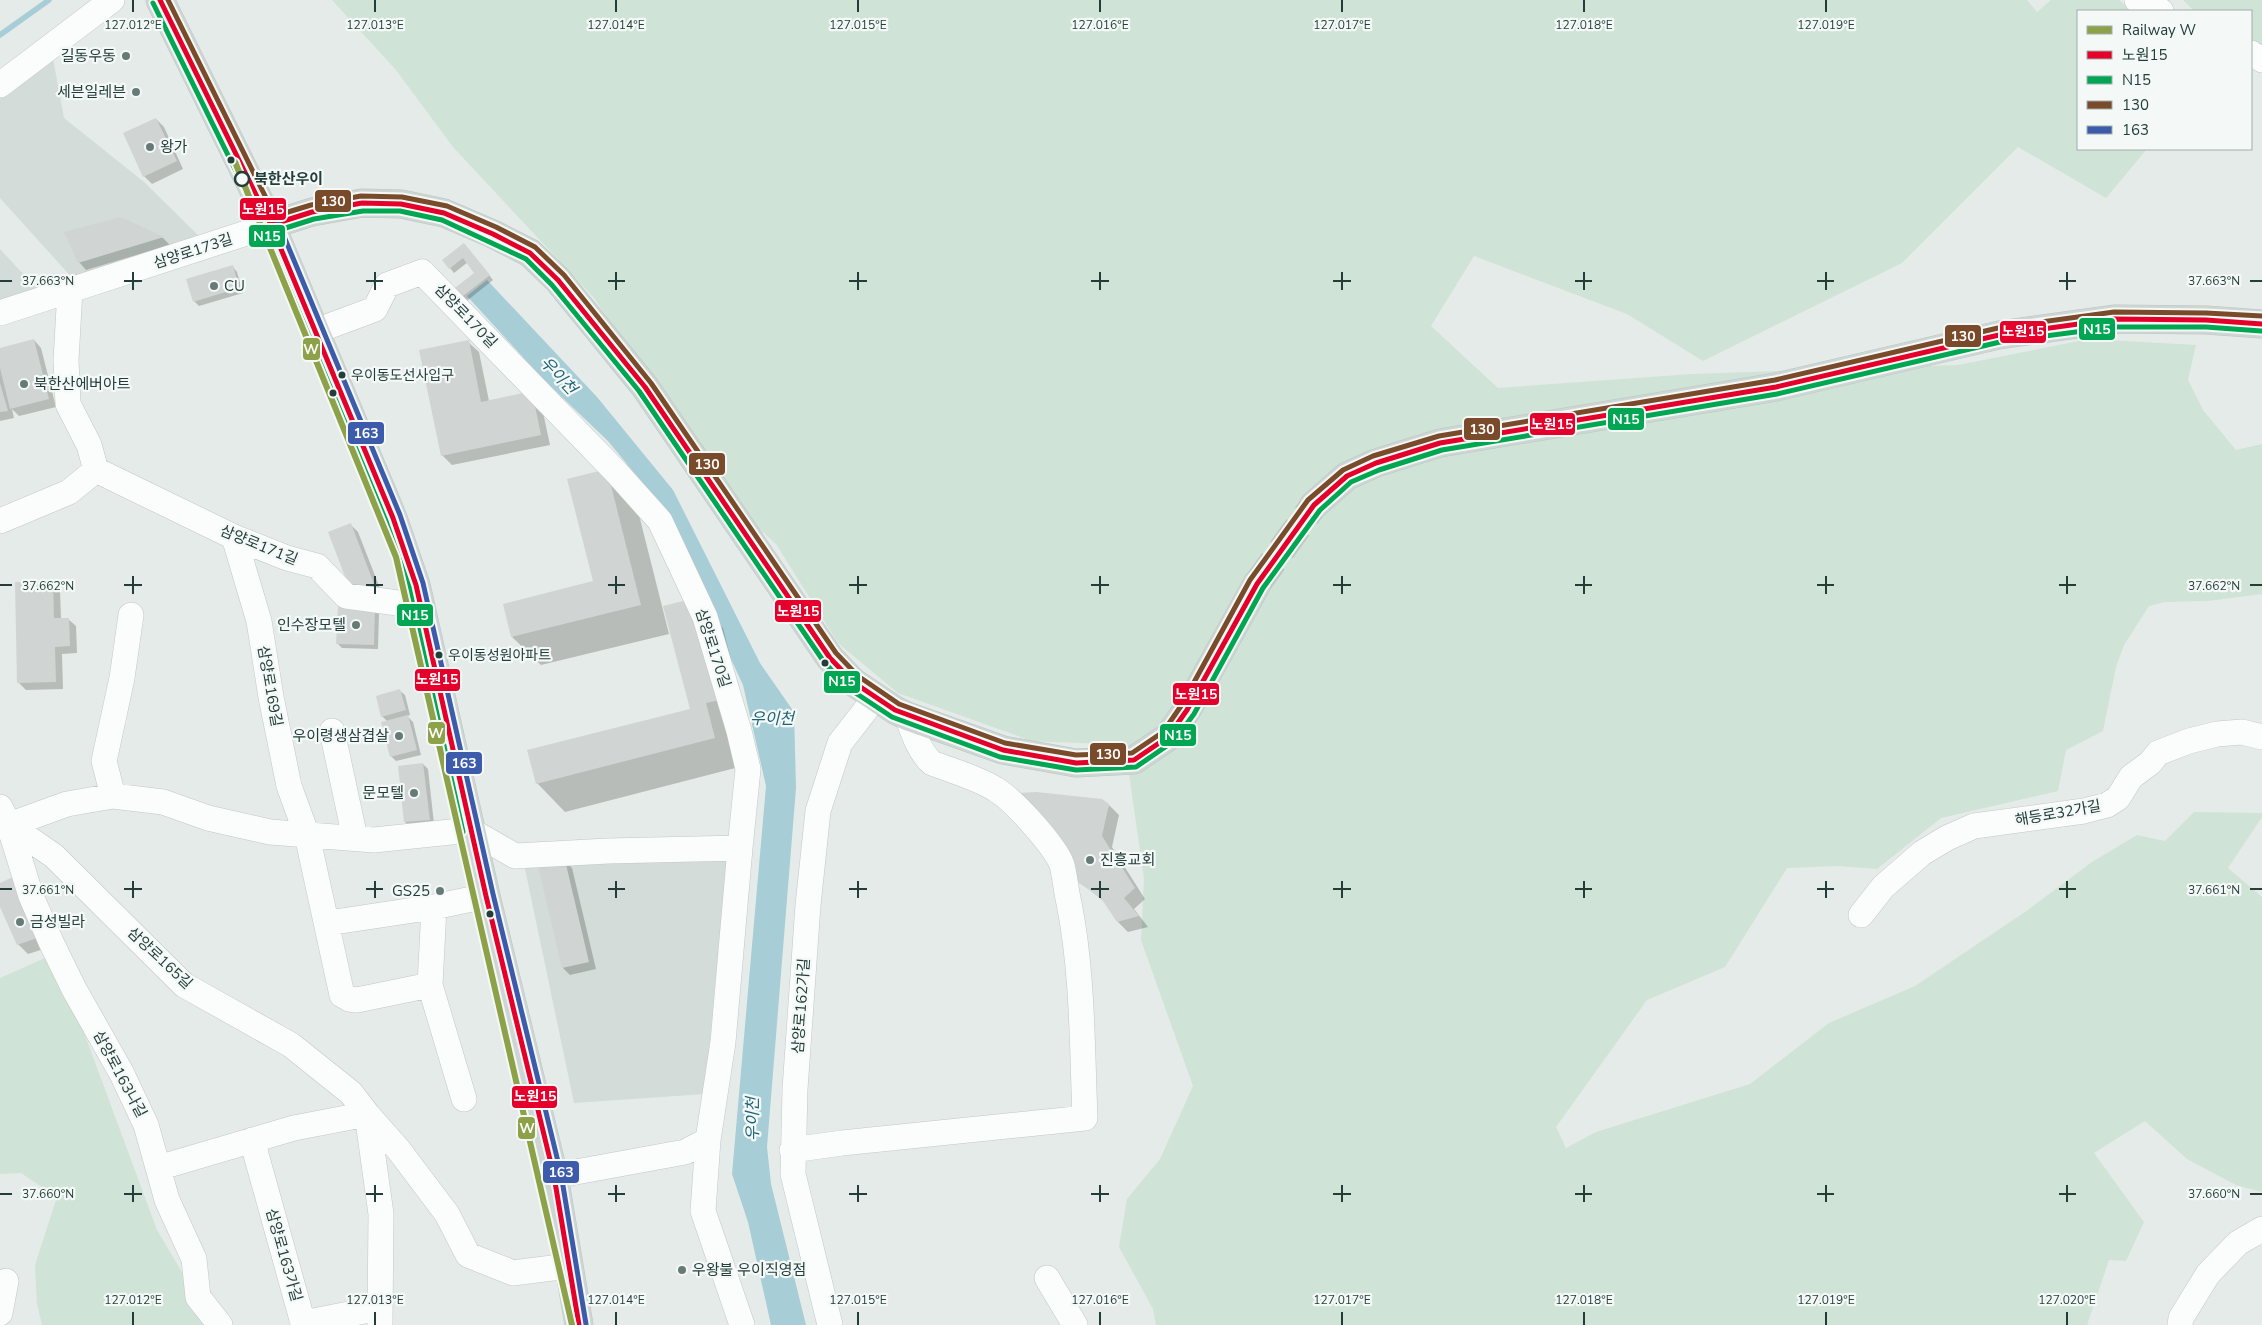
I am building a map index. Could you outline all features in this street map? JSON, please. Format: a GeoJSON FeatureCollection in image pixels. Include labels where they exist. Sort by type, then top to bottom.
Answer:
{"type":"FeatureCollection","features":[{"type":"Feature","properties":{"kind":"main road"},"geometry":{"type":"LineString","coordinates":[[160,0],[271,225],[393,518],[416,585],[470,830],[554,1176],[579,1325]]}},
{"type":"Feature","properties":{"kind":"main road"},"geometry":{"type":"LineString","coordinates":[[271,225],[312,212],[362,203],[401,204],[444,213],[493,234],[530,253],[558,280],[645,387],[830,658],[853,682],[875,698],[907,716],[1003,750],[1076,763],[1134,760],[1168,737],[1187,710],[1256,584]]}},
{"type":"Feature","properties":{"kind":"main road"},"geometry":{"type":"LineString","coordinates":[[1314,505],[1347,476],[1376,463],[1440,443],[1776,387],[1999,335],[2114,319],[2206,320],[2262,324]]}},
{"type":"Feature","properties":{"kind":"street"},"geometry":{"type":"LineString","coordinates":[[0,84],[112,0]]}},
{"type":"Feature","properties":{"kind":"street"},"geometry":{"type":"LineString","coordinates":[[2137,0],[2159,10]]}},
{"type":"Feature","properties":{"kind":"street","name":"삼양로173길"},"geometry":{"type":"LineString","coordinates":[[0,314],[271,225]]}},
{"type":"Feature","properties":{"kind":"street","name":"삼양로170길"},"geometry":{"type":"LineString","coordinates":[[316,331],[375,309],[387,285],[422,272],[617,473],[660,521],[705,617],[748,768],[723,1042],[708,1140],[703,1211],[742,1325]]}},
{"type":"Feature","properties":{"kind":"street"},"geometry":{"type":"LineString","coordinates":[[0,521],[69,492],[96,470],[88,445],[68,404],[66,360],[70,290]]}},
{"type":"Feature","properties":{"kind":"street","name":"삼양로171길"},"geometry":{"type":"LineString","coordinates":[[96,470],[234,537],[287,558],[317,566],[346,596],[420,606]]}},
{"type":"Feature","properties":{"kind":"street","name":"삼양로169길"},"geometry":{"type":"LineString","coordinates":[[234,537],[259,621],[271,697],[289,786],[307,835],[328,923],[342,995],[349,999],[357,1000],[430,985]]}},
{"type":"Feature","properties":{"kind":"street"},"geometry":{"type":"LineString","coordinates":[[113,796],[104,761],[122,678],[131,615]]}},
{"type":"Feature","properties":{"kind":"street","name":"삼양로162가길"},"geometry":{"type":"LineString","coordinates":[[830,1325],[793,1174],[792,1150],[795,1089],[808,905],[818,811],[840,743],[875,698]]}},
{"type":"Feature","properties":{"kind":"street"},"geometry":{"type":"LineString","coordinates":[[792,1150],[1085,1118],[1079,972],[1061,865],[1053,848],[1042,835],[995,789],[932,763],[927,758],[913,733],[907,716]]}},
{"type":"Feature","properties":{"kind":"street"},"geometry":{"type":"LineString","coordinates":[[332,731],[355,838]]}},
{"type":"Feature","properties":{"kind":"street","name":"해등로32가길"},"geometry":{"type":"LineString","coordinates":[[1861,915],[1883,887],[1922,853],[1947,838],[1974,826],[2076,812],[2107,805],[2118,798],[2131,777],[2150,763],[2158,753],[2216,734],[2242,732],[2262,737]]}},
{"type":"Feature","properties":{"kind":"street"},"geometry":{"type":"LineString","coordinates":[[3,820],[66,804],[113,796],[162,802],[208,818],[270,832],[374,840],[470,830],[515,856],[608,851],[740,848]]}},
{"type":"Feature","properties":{"kind":"street","name":"삼양로165길"},"geometry":{"type":"LineString","coordinates":[[3,820],[54,856],[184,984],[291,1045],[351,1093],[398,1149],[447,1214],[468,1255],[513,1273],[568,1266]]}},
{"type":"Feature","properties":{"kind":"street","name":"삼양로163나길"},"geometry":{"type":"LineString","coordinates":[[3,820],[31,896],[74,989],[122,1074],[146,1125],[167,1200],[194,1259],[198,1297],[220,1325]]}},
{"type":"Feature","properties":{"kind":"street"},"geometry":{"type":"LineString","coordinates":[[328,923],[434,907],[486,896]]}},
{"type":"Feature","properties":{"kind":"street"},"geometry":{"type":"LineString","coordinates":[[434,907],[430,985],[464,1099]]}},
{"type":"Feature","properties":{"kind":"street"},"geometry":{"type":"LineString","coordinates":[[158,1168],[294,1128],[367,1114]]}},
{"type":"Feature","properties":{"kind":"street","name":"삼양로163가길"},"geometry":{"type":"LineString","coordinates":[[252,1140],[303,1323],[380,1317],[381,1214],[367,1114]]}},
{"type":"Feature","properties":{"kind":"street"},"geometry":{"type":"LineString","coordinates":[[554,1176],[685,1152],[708,1140]]}},
{"type":"Feature","properties":{"kind":"street"},"geometry":{"type":"LineString","coordinates":[[2180,1325],[2181,1318],[2208,1274],[2238,1243],[2262,1229]]}},
{"type":"Feature","properties":{"kind":"street"},"geometry":{"type":"LineString","coordinates":[[1047,1278],[1075,1325]]}},
{"type":"Feature","properties":{"kind":"street"},"geometry":{"type":"LineString","coordinates":[[0,1313],[6,1281]]}},
{"type":"Feature","properties":{"kind":"shaded area"},"geometry":{"type":"Polygon","coordinates":[[[51,48],[64,118],[144,182],[202,239],[75,281],[0,198],[0,91],[51,48]]]}},
{"type":"Feature","properties":{"kind":"shaded area"},"geometry":{"type":"Polygon","coordinates":[[[0,249],[39,291],[0,302],[0,249]]]}},
{"type":"Feature","properties":{"kind":"shaded area"},"geometry":{"type":"Polygon","coordinates":[[[727,856],[705,1094],[574,1103],[524,864],[727,856]]]}},
{"type":"Feature","properties":{"kind":"green space"},"geometry":{"type":"Polygon","coordinates":[[[332,0],[2027,0],[2037,12],[2051,0],[2119,0],[2131,10],[2077,10],[2077,150],[2146,150],[2106,198],[2018,147],[1902,263],[1703,361],[1627,314],[1474,256],[1431,326],[1498,388],[1692,374],[1958,365],[2089,339],[2196,345],[2188,380],[2203,410],[2236,450],[2262,444],[2262,594],[2208,601],[2165,602],[2149,606],[2124,645],[2116,667],[2103,731],[2066,750],[2058,791],[1941,818],[1877,869],[1838,866],[1787,868],[1725,967],[1647,1000],[1556,1127],[1566,1148],[1596,1132],[1750,1084],[1829,1023],[1915,986],[2025,912],[2092,862],[2137,835],[2165,841],[2194,812],[2262,813],[2262,817],[2228,868],[2262,897],[2262,1192],[2236,1185],[2187,1159],[2145,1121],[2094,1153],[2144,1222],[2126,1261],[2109,1260],[2087,1325],[1156,1325],[1153,1309],[1119,1247],[1127,1199],[1160,1159],[1193,1086],[1141,940],[1144,879],[1125,745],[1032,741],[898,693],[838,643],[776,544],[735,507],[594,298],[453,147],[396,70],[332,0]]]}},
{"type":"Feature","properties":{"kind":"green space"},"geometry":{"type":"Polygon","coordinates":[[[2183,0],[2262,0],[2262,46],[2252,41],[2252,10],[2193,10],[2183,0]]]}},
{"type":"Feature","properties":{"kind":"green space"},"geometry":{"type":"Polygon","coordinates":[[[45,958],[83,1030],[157,1230],[182,1272],[208,1325],[42,1325],[37,1304],[35,1265],[57,1197],[21,1173],[0,1174],[0,978],[45,958]]]}},
{"type":"Feature","properties":{"kind":"water","name":"우이천"},"geometry":{"type":"Polygon","coordinates":[[[487,280],[597,397],[673,490],[760,663],[794,712],[796,788],[767,1147],[771,1184],[806,1325],[771,1325],[748,1222],[732,1174],[766,786],[743,685],[659,503],[608,441],[543,379],[467,296],[487,280]]]}},
{"type":"Feature","properties":{"kind":"building","name":"왕가"},"geometry":{"type":"Polygon","coordinates":[[[156,118],[177,161],[143,177],[123,133],[156,118]]]}},
{"type":"Feature","properties":{"kind":"building"},"geometry":{"type":"Polygon","coordinates":[[[121,217],[164,237],[78,263],[64,232],[121,217]]]}},
{"type":"Feature","properties":{"kind":"building"},"geometry":{"type":"Polygon","coordinates":[[[464,243],[490,275],[458,300],[451,291],[474,273],[463,258],[449,269],[442,260],[464,243]]]}},
{"type":"Feature","properties":{"kind":"building"},"geometry":{"type":"Polygon","coordinates":[[[233,265],[239,288],[193,302],[186,279],[233,265]]]}},
{"type":"Feature","properties":{"kind":"building","name":"북한산에버아트"},"geometry":{"type":"Polygon","coordinates":[[[34,339],[49,399],[10,409],[0,368],[0,348],[34,339]]]}},
{"type":"Feature","properties":{"kind":"building"},"geometry":{"type":"Polygon","coordinates":[[[469,340],[481,402],[532,391],[541,435],[441,456],[419,350],[469,340]]]}},
{"type":"Feature","properties":{"kind":"building"},"geometry":{"type":"Polygon","coordinates":[[[0,383],[8,411],[0,412],[0,383]]]}},
{"type":"Feature","properties":{"kind":"building"},"geometry":{"type":"Polygon","coordinates":[[[607,469],[641,605],[511,637],[503,604],[593,581],[567,479],[607,469]]]}},
{"type":"Feature","properties":{"kind":"building"},"geometry":{"type":"Polygon","coordinates":[[[351,523],[374,584],[351,592],[328,532],[351,523]]]}},
{"type":"Feature","properties":{"kind":"building"},"geometry":{"type":"Polygon","coordinates":[[[53,581],[54,618],[69,618],[70,646],[55,647],[56,682],[17,683],[15,582],[53,581]]]}},
{"type":"Feature","properties":{"kind":"building"},"geometry":{"type":"Polygon","coordinates":[[[695,598],[720,700],[706,703],[715,738],[536,784],[527,750],[690,709],[663,606],[695,598]]]}},
{"type":"Feature","properties":{"kind":"building","name":"인수장모텔"},"geometry":{"type":"Polygon","coordinates":[[[338,605],[375,606],[374,645],[336,644],[338,605]]]}},
{"type":"Feature","properties":{"kind":"building"},"geometry":{"type":"Polygon","coordinates":[[[400,689],[406,710],[381,717],[376,696],[400,689]]]}},
{"type":"Feature","properties":{"kind":"building","name":"우이령생삼겹살"},"geometry":{"type":"Polygon","coordinates":[[[408,715],[417,750],[390,757],[381,722],[408,715]]]}},
{"type":"Feature","properties":{"kind":"building","name":"문모텔"},"geometry":{"type":"Polygon","coordinates":[[[423,763],[430,820],[404,822],[398,766],[423,763]]]}},
{"type":"Feature","properties":{"kind":"building","name":"진흥교회"},"geometry":{"type":"Polygon","coordinates":[[[1036,792],[1102,799],[1109,804],[1102,836],[1135,888],[1124,898],[1139,916],[1117,922],[1101,898],[1079,883],[1023,804],[1021,793],[1036,792]]]}},
{"type":"Feature","properties":{"kind":"building"},"geometry":{"type":"Polygon","coordinates":[[[565,860],[589,962],[562,968],[538,866],[565,860]]]}},
{"type":"Feature","properties":{"kind":"building","name":"금성빌라"},"geometry":{"type":"Polygon","coordinates":[[[15,876],[40,937],[17,945],[0,907],[0,883],[15,876]]]}},
{"type":"Feature","properties":{"kind":"waterway"},"geometry":{"type":"LineString","coordinates":[[0,35],[49,0]]}},
{"type":"Feature","properties":{"kind":"tunnel"},"geometry":{"type":"LineString","coordinates":[[1257,584],[1314,505]]}},
{"type":"Feature","properties":{"kind":"rail line","name":"W"},"geometry":{"type":"LineString","coordinates":[[235,162],[396,557],[572,1325]]}},
{"type":"Feature","properties":{"kind":"transit line","name":"노원15"},"geometry":{"type":"LineString","coordinates":[[160,0],[271,225],[393,518],[416,585],[486,896],[554,1176],[579,1325]]}},
{"type":"Feature","properties":{"kind":"transit line","name":"130"},"geometry":{"type":"LineString","coordinates":[[168,0],[275,216],[311,205],[361,196],[402,197],[447,206],[496,227],[535,247],[564,275],[651,383],[836,653],[858,676],[899,704],[1005,743],[1076,755],[1132,753],[1163,732],[1181,706],[1250,580],[1308,500],[1343,470],[1373,456],[1439,436],[1775,380],[1998,328],[2114,312],[2262,316]]}},
{"type":"Feature","properties":{"kind":"transit line","name":"N15"},"geometry":{"type":"LineString","coordinates":[[153,3],[264,228],[386,521],[409,587],[463,832]]}},
{"type":"Feature","properties":{"kind":"transit line","name":"노원15"},"geometry":{"type":"LineString","coordinates":[[271,225],[312,212],[362,203],[401,204],[444,213],[493,234],[530,253],[558,280],[645,387],[830,658],[853,682],[895,710],[1003,750],[1076,763],[1134,760],[1168,737],[1187,710],[1257,584],[1314,505],[1347,476],[1376,463],[1440,443],[1776,387],[1999,335],[2114,319],[2206,320],[2262,324]]}},
{"type":"Feature","properties":{"kind":"transit line","name":"N15"},"geometry":{"type":"LineString","coordinates":[[273,232],[314,219],[363,211],[400,211],[442,220],[526,259],[552,285],[639,391],[824,662],[848,688],[892,717],[1000,757],[1076,770],[1136,767],[1174,741],[1194,714],[1263,588],[1320,510],[1351,482],[1379,470],[1442,450],[1777,394],[2000,342],[2114,327],[2206,327],[2261,331]]}},
{"type":"Feature","properties":{"kind":"transit line","name":"163"},"geometry":{"type":"LineString","coordinates":[[278,222],[400,515],[423,583],[493,894],[561,1174],[586,1324]]}},
{"type":"Feature","properties":{"kind":"place","name":"길동우동"},"geometry":{"type":"Point","coordinates":[126,56]}},
{"type":"Feature","properties":{"kind":"place","name":"세븐일레븐"},"geometry":{"type":"Point","coordinates":[136,92]}},
{"type":"Feature","properties":{"kind":"place","name":"왕가"},"geometry":{"type":"Point","coordinates":[150,147]}},
{"type":"Feature","properties":{"kind":"place","name":"북한산우이"},"geometry":{"type":"Point","coordinates":[242,179]}},
{"type":"Feature","properties":{"kind":"place","name":"CU"},"geometry":{"type":"Point","coordinates":[214,286]}},
{"type":"Feature","properties":{"kind":"place","name":"우이동도선사입구"},"geometry":{"type":"Point","coordinates":[342,375]}},
{"type":"Feature","properties":{"kind":"place","name":"북한산에버아트"},"geometry":{"type":"Point","coordinates":[24,384]}},
{"type":"Feature","properties":{"kind":"place","name":"인수장모텔"},"geometry":{"type":"Point","coordinates":[356,625]}},
{"type":"Feature","properties":{"kind":"place","name":"우이동성원아파트"},"geometry":{"type":"Point","coordinates":[439,655]}},
{"type":"Feature","properties":{"kind":"place","name":"우이령생삼겹살"},"geometry":{"type":"Point","coordinates":[399,736]}},
{"type":"Feature","properties":{"kind":"place","name":"문모텔"},"geometry":{"type":"Point","coordinates":[414,793]}},
{"type":"Feature","properties":{"kind":"place","name":"진흥교회"},"geometry":{"type":"Point","coordinates":[1090,860]}},
{"type":"Feature","properties":{"kind":"place","name":"GS25"},"geometry":{"type":"Point","coordinates":[440,891]}},
{"type":"Feature","properties":{"kind":"place","name":"금성빌라"},"geometry":{"type":"Point","coordinates":[20,922]}},
{"type":"Feature","properties":{"kind":"place","name":"우왕불 우이직영점"},"geometry":{"type":"Point","coordinates":[682,1270]}}]}
